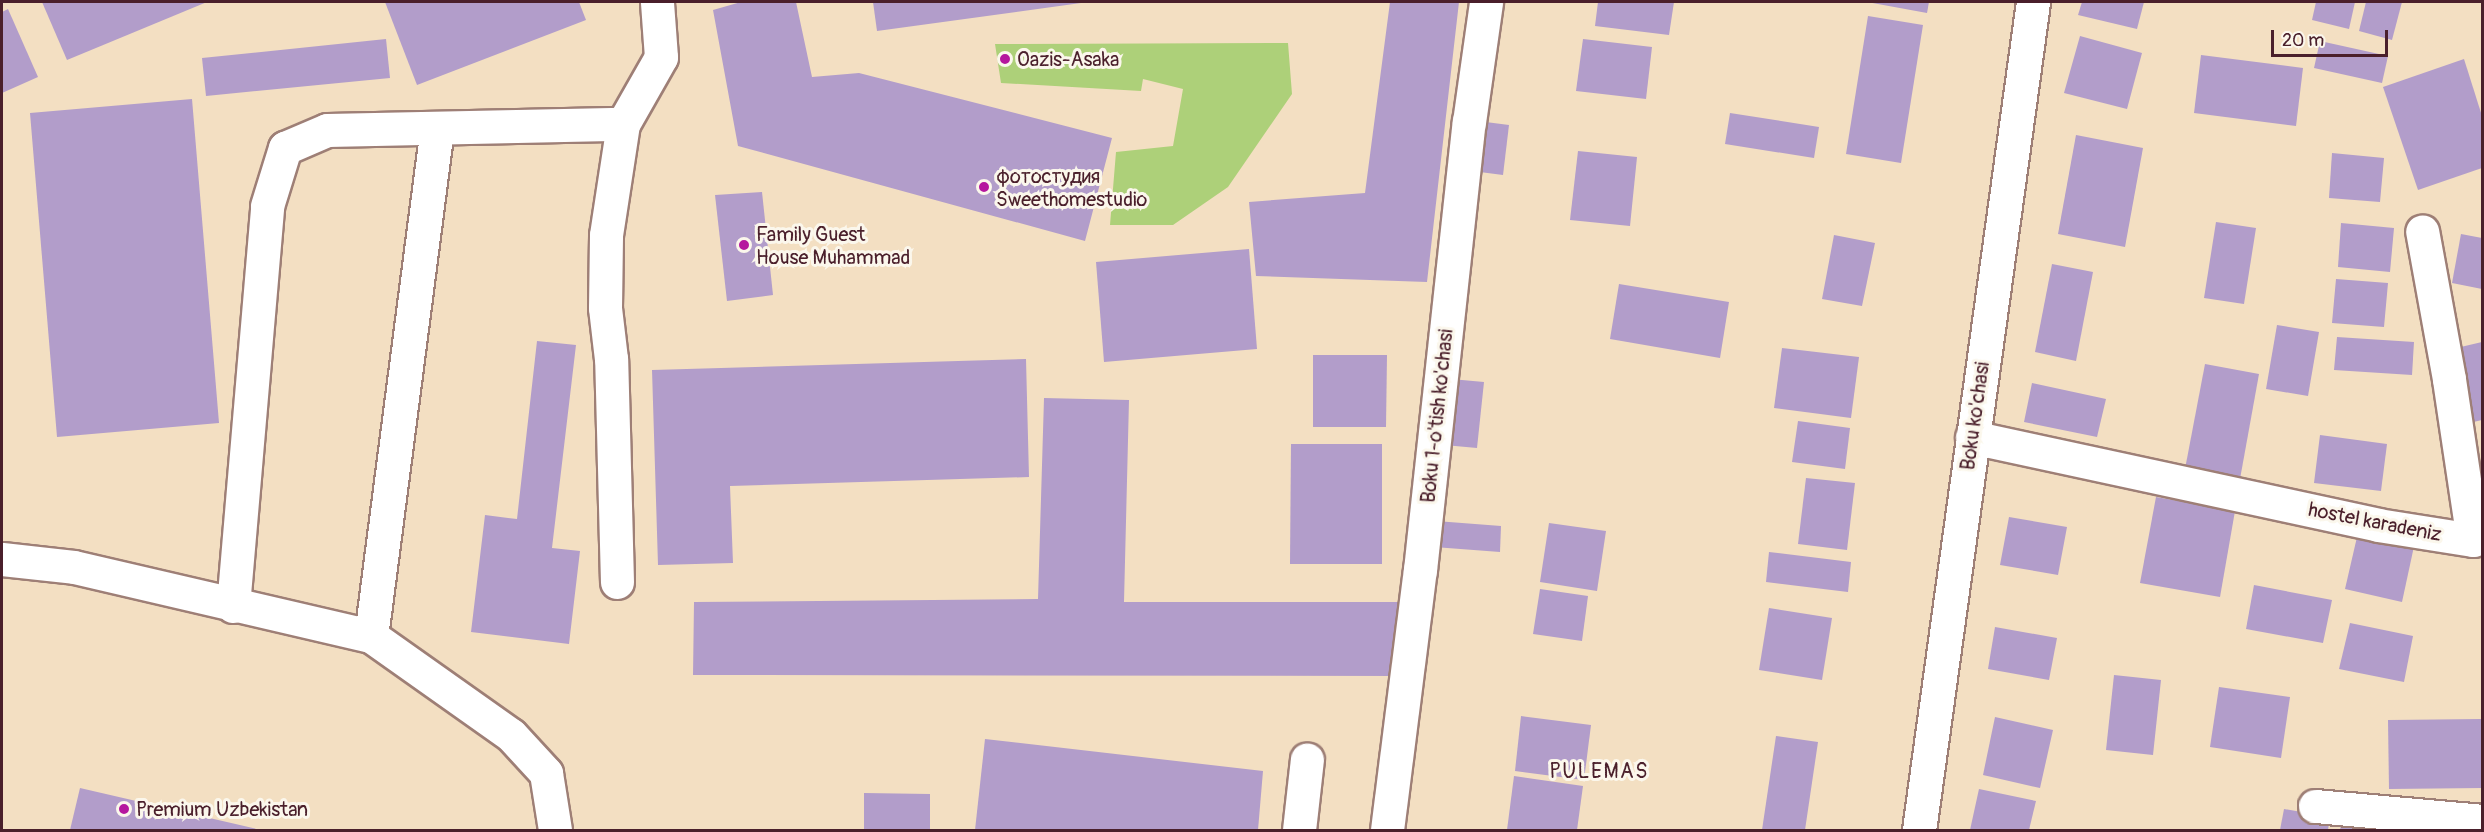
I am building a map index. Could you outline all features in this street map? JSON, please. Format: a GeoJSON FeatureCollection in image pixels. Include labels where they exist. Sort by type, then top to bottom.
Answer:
{"type":"FeatureCollection","features":[{"type":"Feature","properties":{"kind":"street"},"geometry":{"type":"LineString","coordinates":[[617,582],[611,359],[605,308],[606,235],[622,124],[661,57],[657,2]]}},
{"type":"Feature","properties":{"kind":"street","name":"Boku 1-o'tish ko'chasi"},"geometry":{"type":"LineString","coordinates":[[1387,831],[1420,570],[1469,122],[1486,2]]}},
{"type":"Feature","properties":{"kind":"street","name":"Boku ko'chasi"},"geometry":{"type":"LineString","coordinates":[[1919,831],[2033,2]]}},
{"type":"Feature","properties":{"kind":"street"},"geometry":{"type":"LineString","coordinates":[[233,606],[267,206],[285,148],[327,130],[622,124]]}},
{"type":"Feature","properties":{"kind":"street"},"geometry":{"type":"LineString","coordinates":[[371,636],[437,128]]}},
{"type":"Feature","properties":{"kind":"street","name":"hostel karadeniz"},"geometry":{"type":"LineString","coordinates":[[1972,437],[2378,525],[2478,549],[2422,231]]}},
{"type":"Feature","properties":{"kind":"street"},"geometry":{"type":"LineString","coordinates":[[2,559],[74,567],[233,606],[371,636],[511,735],[546,772],[555,831]]}},
{"type":"Feature","properties":{"kind":"street"},"geometry":{"type":"LineString","coordinates":[[1299,831],[1307,759]]}},
{"type":"Feature","properties":{"kind":"street"},"geometry":{"type":"LineString","coordinates":[[2315,806],[2482,821]]}},
{"type":"Feature","properties":{"kind":"green space"},"geometry":{"type":"Polygon","coordinates":[[[1288,43],[1292,94],[1228,187],[1173,225],[1110,225],[1116,152],[1173,146],[1183,89],[1143,79],[1141,91],[1001,83],[995,44],[1288,43]]]}},
{"type":"Feature","properties":{"kind":"building"},"geometry":{"type":"Polygon","coordinates":[[[42,2],[207,2],[67,60],[42,2]]]}},
{"type":"Feature","properties":{"kind":"building"},"geometry":{"type":"Polygon","coordinates":[[[385,2],[579,2],[586,20],[417,85],[385,2]]]}},
{"type":"Feature","properties":{"kind":"building"},"geometry":{"type":"Polygon","coordinates":[[[741,2],[796,2],[812,77],[859,73],[1112,138],[1085,241],[738,146],[713,10],[741,2]]]}},
{"type":"Feature","properties":{"kind":"building"},"geometry":{"type":"Polygon","coordinates":[[[873,2],[1081,2],[1081,3],[877,31],[873,2]]]}},
{"type":"Feature","properties":{"kind":"building"},"geometry":{"type":"Polygon","coordinates":[[[1390,2],[1459,2],[1427,282],[1256,276],[1249,202],[1365,193],[1390,2]]]}},
{"type":"Feature","properties":{"kind":"building"},"geometry":{"type":"Polygon","coordinates":[[[1598,2],[1674,2],[1669,35],[1595,26],[1598,2]]]}},
{"type":"Feature","properties":{"kind":"building"},"geometry":{"type":"Polygon","coordinates":[[[1867,2],[1929,2],[1927,13],[1867,2]]]}},
{"type":"Feature","properties":{"kind":"building"},"geometry":{"type":"Polygon","coordinates":[[[2082,2],[2144,2],[2137,29],[2078,15],[2082,2]]]}},
{"type":"Feature","properties":{"kind":"building"},"geometry":{"type":"Polygon","coordinates":[[[2316,2],[2355,2],[2349,29],[2312,20],[2316,2]]]}},
{"type":"Feature","properties":{"kind":"building"},"geometry":{"type":"Polygon","coordinates":[[[2366,2],[2402,2],[2392,40],[2359,31],[2366,2]]]}},
{"type":"Feature","properties":{"kind":"building"},"geometry":{"type":"Polygon","coordinates":[[[8,9],[38,77],[2,93],[2,12],[8,9]]]}},
{"type":"Feature","properties":{"kind":"building"},"geometry":{"type":"Polygon","coordinates":[[[1868,16],[1923,25],[1901,163],[1846,154],[1868,16]]]}},
{"type":"Feature","properties":{"kind":"building"},"geometry":{"type":"Polygon","coordinates":[[[2080,36],[2142,53],[2127,109],[2064,93],[2080,36]]]}},
{"type":"Feature","properties":{"kind":"building"},"geometry":{"type":"Polygon","coordinates":[[[386,39],[390,78],[206,96],[202,58],[386,39]]]}},
{"type":"Feature","properties":{"kind":"building"},"geometry":{"type":"Polygon","coordinates":[[[1583,39],[1652,47],[1646,99],[1576,91],[1583,39]]]}},
{"type":"Feature","properties":{"kind":"building"},"geometry":{"type":"Polygon","coordinates":[[[2320,41],[2388,56],[2382,83],[2314,68],[2320,41]]]}},
{"type":"Feature","properties":{"kind":"building"},"geometry":{"type":"Polygon","coordinates":[[[2201,55],[2303,68],[2296,126],[2194,113],[2201,55]]]}},
{"type":"Feature","properties":{"kind":"building"},"geometry":{"type":"Polygon","coordinates":[[[2464,59],[2482,116],[2482,168],[2418,190],[2383,87],[2464,59]]]}},
{"type":"Feature","properties":{"kind":"building"},"geometry":{"type":"Polygon","coordinates":[[[192,99],[219,423],[57,437],[30,113],[192,99]]]}},
{"type":"Feature","properties":{"kind":"building"},"geometry":{"type":"Polygon","coordinates":[[[1730,113],[1819,127],[1814,158],[1725,144],[1730,113]]]}},
{"type":"Feature","properties":{"kind":"building"},"geometry":{"type":"Polygon","coordinates":[[[1478,121],[1509,125],[1503,175],[1472,171],[1478,121]]]}},
{"type":"Feature","properties":{"kind":"building"},"geometry":{"type":"Polygon","coordinates":[[[2076,135],[2143,148],[2125,247],[2058,234],[2076,135]]]}},
{"type":"Feature","properties":{"kind":"building"},"geometry":{"type":"Polygon","coordinates":[[[1578,151],[1637,157],[1630,226],[1570,220],[1578,151]]]}},
{"type":"Feature","properties":{"kind":"building"},"geometry":{"type":"Polygon","coordinates":[[[2332,153],[2384,158],[2380,202],[2329,198],[2332,153]]]}},
{"type":"Feature","properties":{"kind":"building","name":"Family Guest House Muhammad"},"geometry":{"type":"Polygon","coordinates":[[[762,192],[773,295],[727,301],[715,195],[762,192]]]}},
{"type":"Feature","properties":{"kind":"building"},"geometry":{"type":"Polygon","coordinates":[[[2216,222],[2256,228],[2244,304],[2204,298],[2216,222]]]}},
{"type":"Feature","properties":{"kind":"building"},"geometry":{"type":"Polygon","coordinates":[[[2341,223],[2394,228],[2390,272],[2338,267],[2341,223]]]}},
{"type":"Feature","properties":{"kind":"building"},"geometry":{"type":"Polygon","coordinates":[[[2461,234],[2482,238],[2482,289],[2452,283],[2461,234]]]}},
{"type":"Feature","properties":{"kind":"building"},"geometry":{"type":"Polygon","coordinates":[[[1834,235],[1875,243],[1862,306],[1822,299],[1834,235]]]}},
{"type":"Feature","properties":{"kind":"building"},"geometry":{"type":"Polygon","coordinates":[[[1249,249],[1257,349],[1104,362],[1096,262],[1249,249]]]}},
{"type":"Feature","properties":{"kind":"building"},"geometry":{"type":"Polygon","coordinates":[[[2052,264],[2093,272],[2076,361],[2035,352],[2052,264]]]}},
{"type":"Feature","properties":{"kind":"building"},"geometry":{"type":"Polygon","coordinates":[[[2336,279],[2388,283],[2384,327],[2332,323],[2336,279]]]}},
{"type":"Feature","properties":{"kind":"building"},"geometry":{"type":"Polygon","coordinates":[[[1619,284],[1729,302],[1720,358],[1610,339],[1619,284]]]}},
{"type":"Feature","properties":{"kind":"building"},"geometry":{"type":"Polygon","coordinates":[[[2277,325],[2319,332],[2308,396],[2266,389],[2277,325]]]}},
{"type":"Feature","properties":{"kind":"building"},"geometry":{"type":"Polygon","coordinates":[[[2337,337],[2414,342],[2412,375],[2334,370],[2337,337]]]}},
{"type":"Feature","properties":{"kind":"building"},"geometry":{"type":"Polygon","coordinates":[[[537,341],[576,345],[552,548],[580,551],[569,644],[471,632],[485,515],[517,519],[537,341]]]}},
{"type":"Feature","properties":{"kind":"building"},"geometry":{"type":"Polygon","coordinates":[[[2482,342],[2482,420],[2465,424],[2448,350],[2482,342]]]}},
{"type":"Feature","properties":{"kind":"building"},"geometry":{"type":"Polygon","coordinates":[[[1782,348],[1859,357],[1851,418],[1774,408],[1782,348]]]}},
{"type":"Feature","properties":{"kind":"building"},"geometry":{"type":"Polygon","coordinates":[[[1313,355],[1387,355],[1386,427],[1313,427],[1313,355]]]}},
{"type":"Feature","properties":{"kind":"building"},"geometry":{"type":"Polygon","coordinates":[[[1026,359],[1029,477],[730,486],[733,563],[658,565],[652,370],[1026,359]]]}},
{"type":"Feature","properties":{"kind":"building"},"geometry":{"type":"Polygon","coordinates":[[[2205,364],[2259,374],[2240,479],[2185,469],[2205,364]]]}},
{"type":"Feature","properties":{"kind":"building"},"geometry":{"type":"Polygon","coordinates":[[[1451,379],[1484,382],[1477,448],[1444,445],[1451,379]]]}},
{"type":"Feature","properties":{"kind":"building"},"geometry":{"type":"Polygon","coordinates":[[[2032,383],[2106,399],[2097,437],[2024,422],[2032,383]]]}},
{"type":"Feature","properties":{"kind":"building"},"geometry":{"type":"Polygon","coordinates":[[[1044,398],[1129,400],[1124,602],[1402,602],[1402,676],[693,675],[694,602],[1038,599],[1044,398]]]}},
{"type":"Feature","properties":{"kind":"building"},"geometry":{"type":"Polygon","coordinates":[[[1798,421],[1850,428],[1845,469],[1792,462],[1798,421]]]}},
{"type":"Feature","properties":{"kind":"building"},"geometry":{"type":"Polygon","coordinates":[[[2320,435],[2387,444],[2381,491],[2314,483],[2320,435]]]}},
{"type":"Feature","properties":{"kind":"building"},"geometry":{"type":"Polygon","coordinates":[[[1291,444],[1382,444],[1382,564],[1290,564],[1291,444]]]}},
{"type":"Feature","properties":{"kind":"building"},"geometry":{"type":"Polygon","coordinates":[[[1806,478],[1855,483],[1847,550],[1798,544],[1806,478]]]}},
{"type":"Feature","properties":{"kind":"building"},"geometry":{"type":"Polygon","coordinates":[[[2156,497],[2235,511],[2220,597],[2140,583],[2156,497]]]}},
{"type":"Feature","properties":{"kind":"building"},"geometry":{"type":"Polygon","coordinates":[[[2009,517],[2067,527],[2058,575],[2000,565],[2009,517]]]}},
{"type":"Feature","properties":{"kind":"building"},"geometry":{"type":"Polygon","coordinates":[[[1436,521],[1501,526],[1500,552],[1434,547],[1436,521]]]}},
{"type":"Feature","properties":{"kind":"building"},"geometry":{"type":"Polygon","coordinates":[[[1549,523],[1606,531],[1597,591],[1540,582],[1549,523]]]}},
{"type":"Feature","properties":{"kind":"building"},"geometry":{"type":"Polygon","coordinates":[[[2360,524],[2416,537],[2402,602],[2345,589],[2360,524]]]}},
{"type":"Feature","properties":{"kind":"building"},"geometry":{"type":"Polygon","coordinates":[[[1769,552],[1851,562],[1848,592],[1766,582],[1769,552]]]}},
{"type":"Feature","properties":{"kind":"building"},"geometry":{"type":"Polygon","coordinates":[[[2254,585],[2332,600],[2323,643],[2246,629],[2254,585]]]}},
{"type":"Feature","properties":{"kind":"building"},"geometry":{"type":"Polygon","coordinates":[[[1540,589],[1588,596],[1582,641],[1533,634],[1540,589]]]}},
{"type":"Feature","properties":{"kind":"building"},"geometry":{"type":"Polygon","coordinates":[[[1769,608],[1832,618],[1822,680],[1759,670],[1769,608]]]}},
{"type":"Feature","properties":{"kind":"building"},"geometry":{"type":"Polygon","coordinates":[[[2350,623],[2413,636],[2404,682],[2339,669],[2350,623]]]}},
{"type":"Feature","properties":{"kind":"building"},"geometry":{"type":"Polygon","coordinates":[[[1995,627],[2057,638],[2049,680],[1988,669],[1995,627]]]}},
{"type":"Feature","properties":{"kind":"building"},"geometry":{"type":"Polygon","coordinates":[[[2114,675],[2161,680],[2153,755],[2106,750],[2114,675]]]}},
{"type":"Feature","properties":{"kind":"building"},"geometry":{"type":"Polygon","coordinates":[[[2219,687],[2290,697],[2281,758],[2210,747],[2219,687]]]}},
{"type":"Feature","properties":{"kind":"building"},"geometry":{"type":"Polygon","coordinates":[[[1521,716],[1591,725],[1584,780],[1515,771],[1521,716]]]}},
{"type":"Feature","properties":{"kind":"building"},"geometry":{"type":"Polygon","coordinates":[[[1995,717],[2053,730],[2040,788],[1983,775],[1995,717]]]}},
{"type":"Feature","properties":{"kind":"building"},"geometry":{"type":"Polygon","coordinates":[[[2482,719],[2482,788],[2389,789],[2388,720],[2482,719]]]}},
{"type":"Feature","properties":{"kind":"building"},"geometry":{"type":"Polygon","coordinates":[[[1776,736],[1818,742],[1805,830],[1762,830],[1776,736]]]}},
{"type":"Feature","properties":{"kind":"building"},"geometry":{"type":"Polygon","coordinates":[[[985,739],[1263,771],[1258,830],[975,830],[985,739]]]}},
{"type":"Feature","properties":{"kind":"building"},"geometry":{"type":"Polygon","coordinates":[[[1514,776],[1583,786],[1577,830],[1507,830],[1514,776]]]}},
{"type":"Feature","properties":{"kind":"building","name":"Premium Uzbekistan"},"geometry":{"type":"Polygon","coordinates":[[[80,788],[261,830],[70,830],[80,788]]]}},
{"type":"Feature","properties":{"kind":"building"},"geometry":{"type":"Polygon","coordinates":[[[1979,789],[2036,801],[2029,830],[1970,830],[1979,789]]]}},
{"type":"Feature","properties":{"kind":"building"},"geometry":{"type":"Polygon","coordinates":[[[864,793],[930,794],[930,830],[864,830],[864,793]]]}},
{"type":"Feature","properties":{"kind":"building"},"geometry":{"type":"Polygon","coordinates":[[[2284,809],[2330,817],[2328,830],[2280,830],[2284,809]]]}},
{"type":"Feature","properties":{"kind":"building"},"geometry":{"type":"Polygon","coordinates":[[[2343,814],[2394,823],[2392,830],[2340,830],[2343,814]]]}},
{"type":"Feature","properties":{"kind":"place","name":"Oazis-Asaka"},"geometry":{"type":"Point","coordinates":[1005,59]}},
{"type":"Feature","properties":{"kind":"place","name":"фотостудия Sweethomestudio"},"geometry":{"type":"Point","coordinates":[984,187]}},
{"type":"Feature","properties":{"kind":"place","name":"Family Guest House Muhammad"},"geometry":{"type":"Point","coordinates":[744,245]}},
{"type":"Feature","properties":{"kind":"place","name":"Premium Uzbekistan"},"geometry":{"type":"Point","coordinates":[124,809]}},
{"type":"Feature","properties":{"kind":"district","name":"PULEMAS"},"geometry":{"type":"Point","coordinates":[1599,772]}}]}
